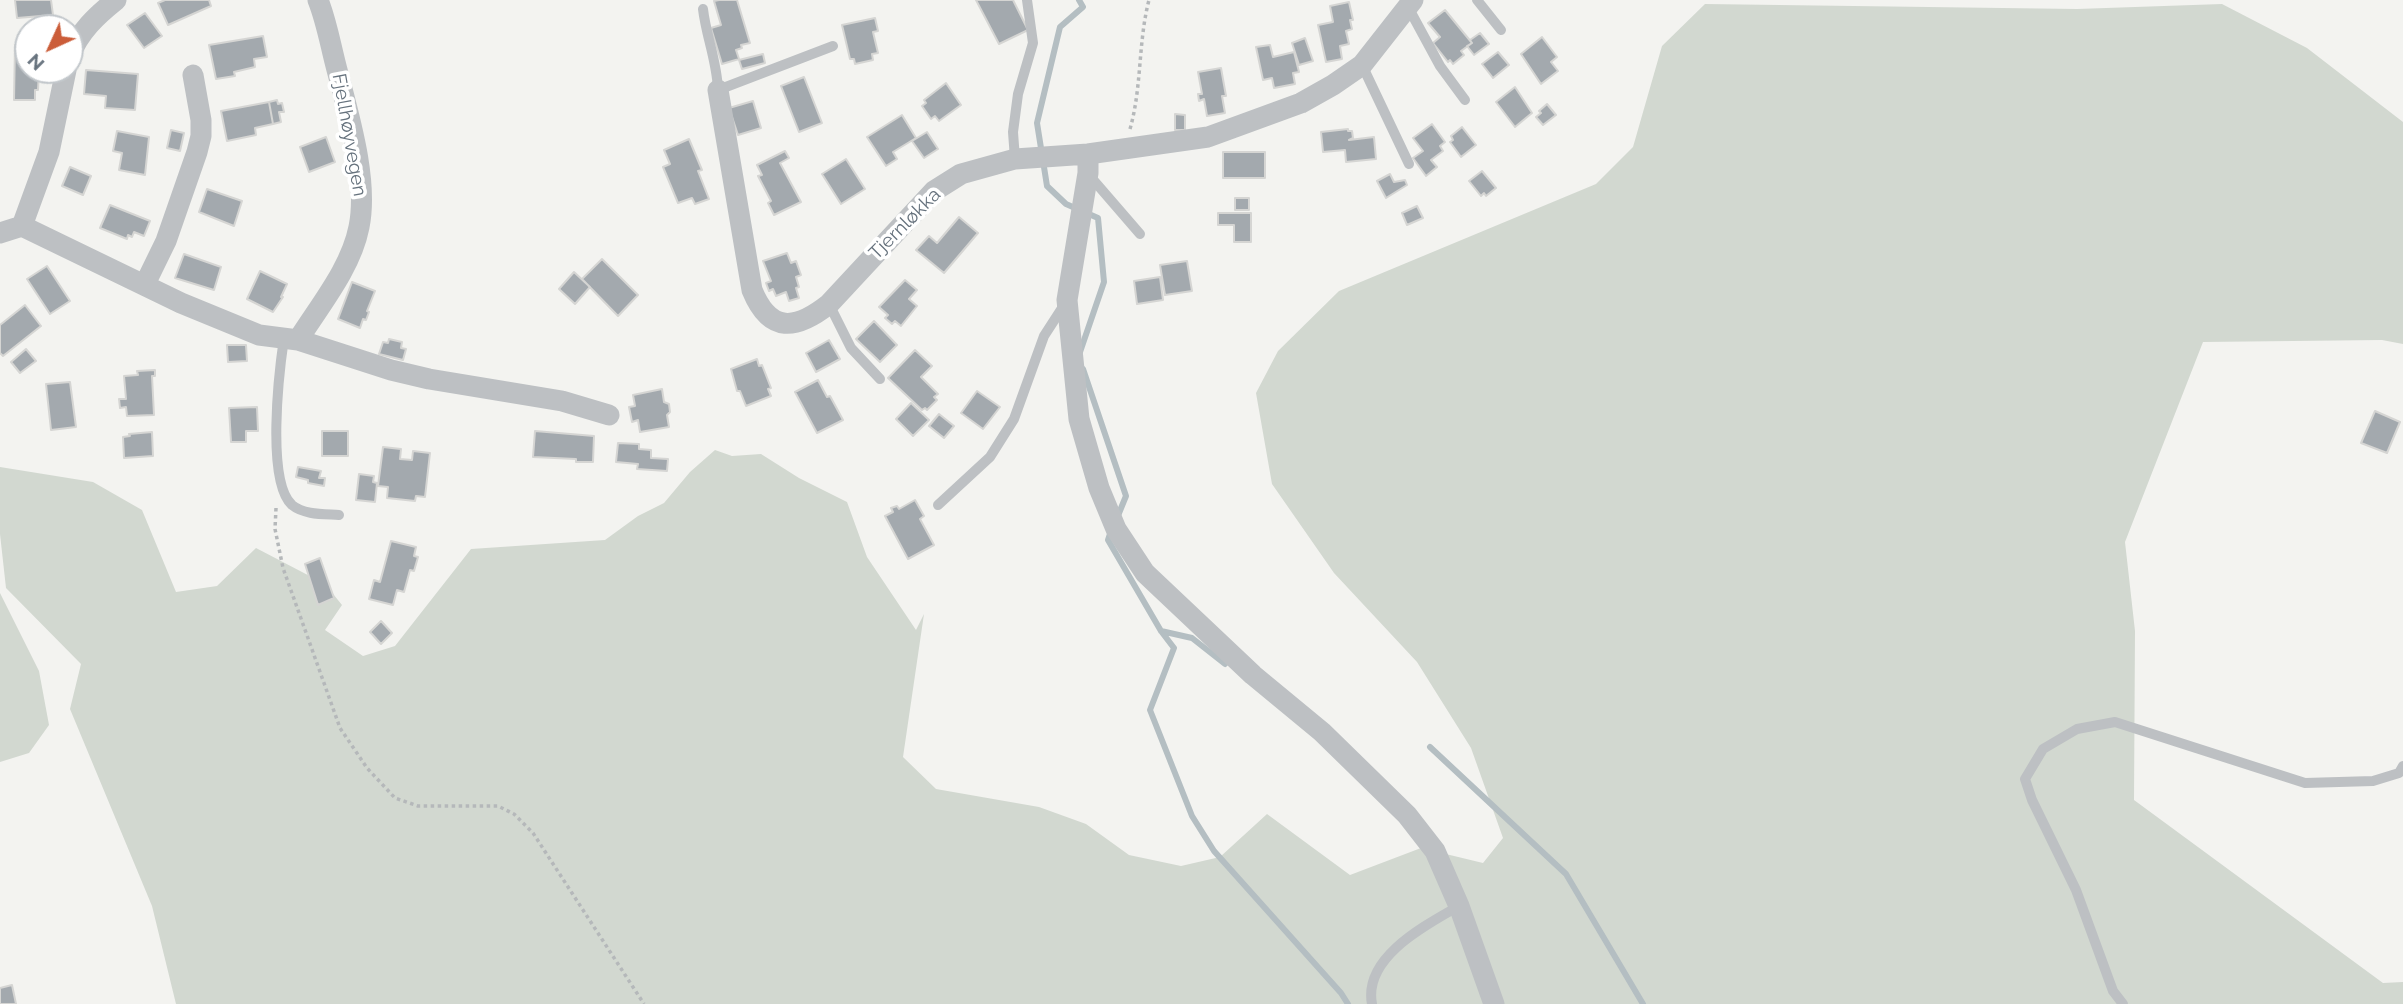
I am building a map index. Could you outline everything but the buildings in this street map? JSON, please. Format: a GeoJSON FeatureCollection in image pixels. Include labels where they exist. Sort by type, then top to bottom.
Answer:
{"type":"FeatureCollection","features":[{"type":"Feature","properties":{"kind":"street"},"geometry":{"type":"LineString","coordinates":[[84,30],[116,0]]}},
{"type":"Feature","properties":{"kind":"street","name":"Fjellhøyvegen"},"geometry":{"type":"LineString","coordinates":[[291,339],[340,274],[359,228],[362,205],[360,174],[346,107],[318,0]]}},
{"type":"Feature","properties":{"kind":"street","name":"Tjernløkka"},"geometry":{"type":"LineString","coordinates":[[718,90],[752,290],[760,308],[784,324],[796,324],[810,319],[829,304],[934,191],[961,174],[1015,159],[1088,164],[1124,150],[1208,137],[1301,103],[1362,65],[1410,3]]}},
{"type":"Feature","properties":{"kind":"street"},"geometry":{"type":"LineString","coordinates":[[145,284],[166,241],[201,136],[193,75]]}},
{"type":"Feature","properties":{"kind":"street"},"geometry":{"type":"LineString","coordinates":[[22,226],[49,152],[63,84]]}},
{"type":"Feature","properties":{"kind":"street"},"geometry":{"type":"LineString","coordinates":[[1088,164],[1067,300],[1079,419],[1098,488],[1116,529],[1145,573],[1253,675],[1322,732],[1407,815],[1435,851],[1459,906],[1494,1004]]}},
{"type":"Feature","properties":{"kind":"street"},"geometry":{"type":"LineString","coordinates":[[0,233],[22,226],[222,321],[259,335],[291,339],[391,370],[562,401],[609,415]]}},
{"type":"Feature","properties":{"kind":"lane"},"geometry":{"type":"LineString","coordinates":[[1015,159],[1013,132],[1016,107],[1033,43],[1027,0]]}},
{"type":"Feature","properties":{"kind":"lane"},"geometry":{"type":"LineString","coordinates":[[1476,0],[1501,30]]}},
{"type":"Feature","properties":{"kind":"lane"},"geometry":{"type":"LineString","coordinates":[[1410,3],[1440,66],[1465,100]]}},
{"type":"Feature","properties":{"kind":"lane"},"geometry":{"type":"LineString","coordinates":[[703,9],[716,60],[718,90],[833,46]]}},
{"type":"Feature","properties":{"kind":"lane"},"geometry":{"type":"LineString","coordinates":[[1362,65],[1409,164]]}},
{"type":"Feature","properties":{"kind":"lane"},"geometry":{"type":"LineString","coordinates":[[1088,164],[1140,234]]}},
{"type":"Feature","properties":{"kind":"lane"},"geometry":{"type":"LineString","coordinates":[[938,505],[990,457],[1014,419],[1044,336],[1067,300]]}},
{"type":"Feature","properties":{"kind":"lane"},"geometry":{"type":"LineString","coordinates":[[829,304],[850,348],[880,379]]}},
{"type":"Feature","properties":{"kind":"lane"},"geometry":{"type":"LineString","coordinates":[[291,339],[280,366],[278,478],[294,507],[303,511],[339,515]]}},
{"type":"Feature","properties":{"kind":"lane"},"geometry":{"type":"LineString","coordinates":[[2123,1004],[2113,990],[2077,890],[2032,800],[2025,779],[2043,749],[2077,729],[2115,723],[2305,783],[2373,781],[2399,773],[2403,766]]}},
{"type":"Feature","properties":{"kind":"lane"},"geometry":{"type":"LineString","coordinates":[[1372,1004],[1371,988],[1391,952],[1415,932],[1459,906]]}},
{"type":"Feature","properties":{"kind":"path"},"geometry":{"type":"LineString","coordinates":[[1124,150],[1135,110],[1139,61],[1149,0]]}},
{"type":"Feature","properties":{"kind":"path"},"geometry":{"type":"LineString","coordinates":[[278,478],[275,529],[283,568],[340,728],[368,768],[395,798],[418,806],[498,806],[514,814],[533,833],[644,1004]]}},
{"type":"Feature","properties":{"kind":"shaded area"},"geometry":{"type":"Polygon","coordinates":[[[1705,4],[2077,9],[2222,4],[2307,48],[2403,122],[2403,344],[2382,340],[2203,342],[2125,542],[2135,631],[2134,800],[2383,983],[2403,982],[2403,1004],[176,1004],[152,906],[70,709],[81,664],[6,588],[0,534],[0,467],[93,482],[142,510],[176,592],[217,586],[256,548],[325,584],[342,605],[325,630],[363,656],[395,646],[471,549],[605,540],[638,516],[664,503],[690,472],[715,450],[732,456],[761,454],[799,478],[847,502],[867,557],[916,630],[924,614],[903,757],[936,789],[1039,807],[1086,824],[1129,855],[1181,866],[1220,857],[1267,814],[1350,875],[1421,848],[1483,863],[1503,838],[1471,748],[1417,662],[1334,573],[1272,484],[1256,393],[1278,351],[1339,291],[1596,184],[1633,147],[1662,46],[1705,4]]]}},
{"type":"Feature","properties":{"kind":"shaded area"},"geometry":{"type":"Polygon","coordinates":[[[0,593],[39,671],[49,725],[29,753],[0,762],[0,593]]]}},
{"type":"Feature","properties":{"kind":"waterway"},"geometry":{"type":"LineString","coordinates":[[1079,0],[1083,7],[1060,27],[1037,123],[1047,186],[1066,204],[1098,218],[1104,282],[1080,352]]}},
{"type":"Feature","properties":{"kind":"waterway"},"geometry":{"type":"LineString","coordinates":[[1083,369],[1126,496],[1117,518]]}},
{"type":"Feature","properties":{"kind":"waterway"},"geometry":{"type":"LineString","coordinates":[[1111,531],[1108,540],[1161,631],[1174,648],[1150,710],[1192,816],[1214,851],[1348,1004]]}},
{"type":"Feature","properties":{"kind":"waterway"},"geometry":{"type":"LineString","coordinates":[[1161,631],[1192,638],[1225,664]]}},
{"type":"Feature","properties":{"kind":"waterway"},"geometry":{"type":"LineString","coordinates":[[1430,747],[1566,874],[1643,1004]]}}]}
